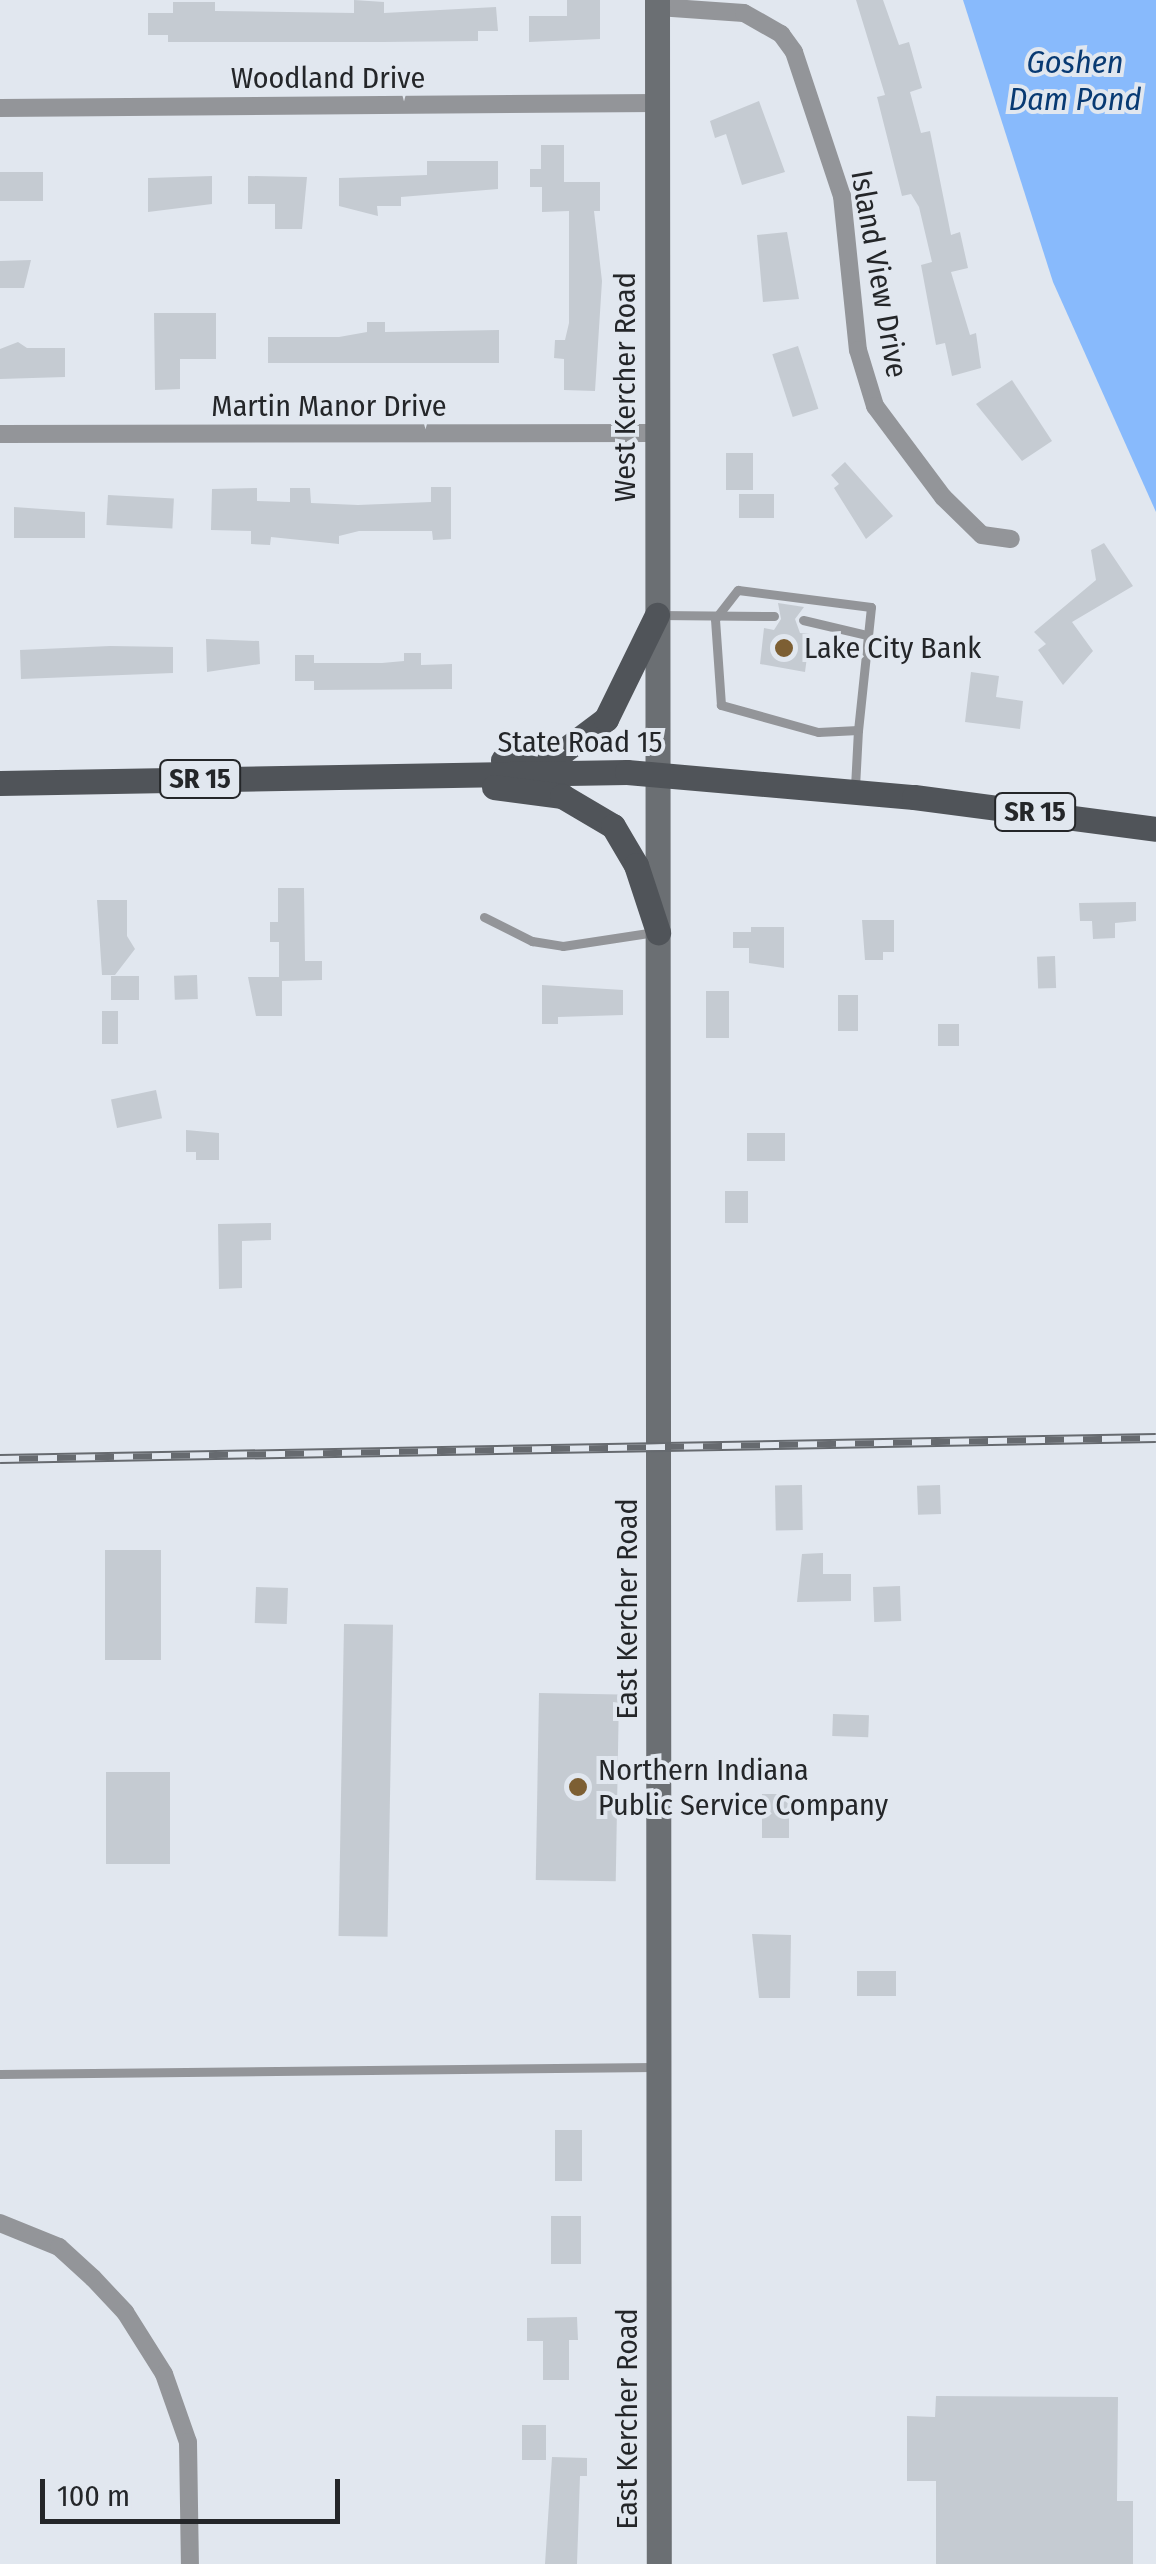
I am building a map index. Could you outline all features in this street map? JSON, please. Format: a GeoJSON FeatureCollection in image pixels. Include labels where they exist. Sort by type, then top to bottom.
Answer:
{"type":"FeatureCollection","features":[{"type":"Feature","properties":{"kind":"main road","name":"West Kercher Road"},"geometry":{"type":"LineString","coordinates":[[658,3],[658,774]]}},
{"type":"Feature","properties":{"kind":"main road"},"geometry":{"type":"LineString","coordinates":[[399,775],[562,752],[588,736],[618,700],[657,615]]}},
{"type":"Feature","properties":{"kind":"main road","name":"State Road 15"},"geometry":{"type":"LineString","coordinates":[[0,783],[658,774],[855,791],[1156,829]]}},
{"type":"Feature","properties":{"kind":"main road","name":"East Kercher Road"},"geometry":{"type":"LineString","coordinates":[[658,774],[662,2066],[659,2564]]}},
{"type":"Feature","properties":{"kind":"main road"},"geometry":{"type":"LineString","coordinates":[[399,775],[562,796],[588,806],[625,844],[658,932]]}},
{"type":"Feature","properties":{"kind":"street","name":"Island View Drive"},"geometry":{"type":"LineString","coordinates":[[658,3],[744,13],[780,34],[794,52],[842,196],[858,350],[876,406],[943,497],[982,534],[1011,539]]}},
{"type":"Feature","properties":{"kind":"street","name":"Woodland Drive"},"geometry":{"type":"LineString","coordinates":[[0,108],[657,103]]}},
{"type":"Feature","properties":{"kind":"street","name":"Martin Manor Drive"},"geometry":{"type":"LineString","coordinates":[[0,434],[658,433]]}},
{"type":"Feature","properties":{"kind":"street"},"geometry":{"type":"LineString","coordinates":[[0,2223],[59,2247],[125,2312],[164,2374],[188,2442],[190,2564]]}},
{"type":"Feature","properties":{"kind":"lane"},"geometry":{"type":"LineString","coordinates":[[855,791],[871,607],[752,590],[731,596],[715,619],[722,705],[818,732],[858,730]]}},
{"type":"Feature","properties":{"kind":"lane"},"geometry":{"type":"LineString","coordinates":[[657,615],[715,619],[738,612],[774,616]]}},
{"type":"Feature","properties":{"kind":"lane"},"geometry":{"type":"LineString","coordinates":[[803,620],[867,635]]}},
{"type":"Feature","properties":{"kind":"lane"},"geometry":{"type":"LineString","coordinates":[[484,917],[532,941],[563,946],[658,932]]}},
{"type":"Feature","properties":{"kind":"lane"},"geometry":{"type":"LineString","coordinates":[[0,2074],[662,2066]]}},
{"type":"Feature","properties":{"kind":"water","name":"Goshen Dam Pond"},"geometry":{"type":"Polygon","coordinates":[[[963,0],[1156,0],[1156,512],[1053,282],[963,0]]]}},
{"type":"Feature","properties":{"kind":"building"},"geometry":{"type":"Polygon","coordinates":[[[354,0],[384,2],[384,13],[496,7],[498,31],[478,31],[478,41],[168,42],[168,35],[148,35],[148,13],[173,13],[173,2],[215,2],[215,11],[354,13],[354,0]]]}},
{"type":"Feature","properties":{"kind":"building"},"geometry":{"type":"Polygon","coordinates":[[[567,0],[600,0],[600,39],[529,42],[529,16],[567,16],[567,0]]]}},
{"type":"Feature","properties":{"kind":"building"},"geometry":{"type":"Polygon","coordinates":[[[856,0],[883,0],[899,45],[909,42],[922,88],[910,92],[921,133],[930,131],[951,235],[960,232],[968,268],[951,272],[970,335],[976,333],[981,368],[952,376],[945,343],[936,345],[921,265],[932,262],[919,207],[911,194],[902,196],[877,97],[885,95],[856,0]]]}},
{"type":"Feature","properties":{"kind":"building"},"geometry":{"type":"Polygon","coordinates":[[[759,101],[785,172],[742,185],[726,134],[715,138],[710,121],[759,101]]]}},
{"type":"Feature","properties":{"kind":"building"},"geometry":{"type":"Polygon","coordinates":[[[541,145],[564,145],[564,182],[600,182],[600,211],[594,211],[602,281],[595,391],[564,390],[564,359],[554,358],[555,340],[565,340],[569,323],[569,211],[542,212],[542,187],[530,187],[530,169],[541,169],[541,145]]]}},
{"type":"Feature","properties":{"kind":"building"},"geometry":{"type":"Polygon","coordinates":[[[427,161],[498,161],[498,189],[401,197],[401,206],[377,206],[378,216],[339,206],[339,178],[427,175],[427,161]]]}},
{"type":"Feature","properties":{"kind":"building"},"geometry":{"type":"Polygon","coordinates":[[[0,172],[43,172],[43,201],[0,201],[0,172]]]}},
{"type":"Feature","properties":{"kind":"building"},"geometry":{"type":"Polygon","coordinates":[[[212,176],[212,204],[148,212],[148,178],[212,176]]]}},
{"type":"Feature","properties":{"kind":"building"},"geometry":{"type":"Polygon","coordinates":[[[248,176],[307,177],[302,229],[275,229],[275,204],[248,204],[248,176]]]}},
{"type":"Feature","properties":{"kind":"building"},"geometry":{"type":"Polygon","coordinates":[[[787,232],[799,299],[763,302],[757,235],[787,232]]]}},
{"type":"Feature","properties":{"kind":"building"},"geometry":{"type":"Polygon","coordinates":[[[31,260],[24,288],[0,288],[0,261],[31,260]]]}},
{"type":"Feature","properties":{"kind":"building"},"geometry":{"type":"Polygon","coordinates":[[[154,313],[216,313],[216,359],[180,359],[180,389],[155,390],[154,313]]]}},
{"type":"Feature","properties":{"kind":"building"},"geometry":{"type":"Polygon","coordinates":[[[367,322],[385,322],[385,332],[499,330],[499,363],[268,363],[268,337],[339,337],[367,332],[367,322]]]}},
{"type":"Feature","properties":{"kind":"building"},"geometry":{"type":"Polygon","coordinates":[[[18,342],[27,348],[65,348],[65,377],[0,379],[0,349],[18,342]]]}},
{"type":"Feature","properties":{"kind":"building"},"geometry":{"type":"Polygon","coordinates":[[[798,346],[818,409],[793,417],[772,354],[798,346]]]}},
{"type":"Feature","properties":{"kind":"building"},"geometry":{"type":"Polygon","coordinates":[[[1012,380],[1052,441],[1022,461],[976,404],[1012,380]]]}},
{"type":"Feature","properties":{"kind":"building"},"geometry":{"type":"Polygon","coordinates":[[[726,453],[753,453],[753,490],[726,490],[726,453]]]}},
{"type":"Feature","properties":{"kind":"building"},"geometry":{"type":"Polygon","coordinates":[[[845,462],[893,516],[866,539],[834,488],[839,484],[831,475],[845,462]]]}},
{"type":"Feature","properties":{"kind":"building"},"geometry":{"type":"Polygon","coordinates":[[[431,487],[451,487],[451,539],[433,540],[432,531],[359,531],[339,536],[339,544],[271,537],[270,545],[251,544],[251,531],[211,530],[212,489],[257,488],[257,501],[290,502],[290,488],[310,488],[311,503],[358,505],[431,502],[431,487]]]}},
{"type":"Feature","properties":{"kind":"building"},"geometry":{"type":"Polygon","coordinates":[[[739,494],[774,494],[774,518],[739,518],[739,494]]]}},
{"type":"Feature","properties":{"kind":"building"},"geometry":{"type":"Polygon","coordinates":[[[108,495],[174,498],[172,528],[106,525],[108,495]]]}},
{"type":"Feature","properties":{"kind":"building"},"geometry":{"type":"Polygon","coordinates":[[[14,507],[85,512],[85,538],[14,538],[14,507]]]}},
{"type":"Feature","properties":{"kind":"building"},"geometry":{"type":"Polygon","coordinates":[[[1104,543],[1133,586],[1072,622],[1093,651],[1063,685],[1038,650],[1046,644],[1034,632],[1096,580],[1091,550],[1104,543]]]}},
{"type":"Feature","properties":{"kind":"building"},"geometry":{"type":"Polygon","coordinates":[[[778,603],[804,607],[795,619],[800,633],[810,634],[805,672],[760,664],[764,628],[774,630],[781,619],[778,603]]]}},
{"type":"Feature","properties":{"kind":"building"},"geometry":{"type":"Polygon","coordinates":[[[206,639],[259,641],[260,664],[207,672],[206,639]]]}},
{"type":"Feature","properties":{"kind":"building"},"geometry":{"type":"Polygon","coordinates":[[[173,647],[173,673],[21,679],[20,650],[173,647]]]}},
{"type":"Feature","properties":{"kind":"building"},"geometry":{"type":"Polygon","coordinates":[[[404,653],[421,653],[421,665],[452,664],[452,689],[314,690],[314,681],[295,681],[295,655],[314,655],[314,663],[382,663],[404,661],[404,653]]]}},
{"type":"Feature","properties":{"kind":"building"},"geometry":{"type":"Polygon","coordinates":[[[971,672],[999,676],[996,697],[1023,701],[1020,729],[965,722],[971,672]]]}},
{"type":"Feature","properties":{"kind":"building"},"geometry":{"type":"Polygon","coordinates":[[[278,888],[304,888],[305,961],[322,961],[322,980],[282,981],[282,1016],[256,1016],[248,977],[279,977],[279,942],[270,942],[270,922],[278,922],[278,888]]]}},
{"type":"Feature","properties":{"kind":"building"},"geometry":{"type":"Polygon","coordinates":[[[97,900],[127,900],[127,936],[135,949],[115,975],[102,975],[97,900]]]}},
{"type":"Feature","properties":{"kind":"building"},"geometry":{"type":"Polygon","coordinates":[[[1136,902],[1136,921],[1115,923],[1115,938],[1093,939],[1092,921],[1080,921],[1079,903],[1136,902]]]}},
{"type":"Feature","properties":{"kind":"building"},"geometry":{"type":"Polygon","coordinates":[[[862,920],[894,920],[894,952],[883,952],[883,960],[865,960],[862,920]]]}},
{"type":"Feature","properties":{"kind":"building"},"geometry":{"type":"Polygon","coordinates":[[[751,927],[784,927],[784,968],[749,963],[749,948],[733,948],[733,932],[751,932],[751,927]]]}},
{"type":"Feature","properties":{"kind":"building"},"geometry":{"type":"Polygon","coordinates":[[[1055,956],[1056,988],[1038,989],[1037,957],[1055,956]]]}},
{"type":"Feature","properties":{"kind":"building"},"geometry":{"type":"Polygon","coordinates":[[[197,975],[198,999],[175,1000],[174,976],[197,975]]]}},
{"type":"Feature","properties":{"kind":"building"},"geometry":{"type":"Polygon","coordinates":[[[111,976],[139,976],[139,1000],[111,1000],[111,976]]]}},
{"type":"Feature","properties":{"kind":"building"},"geometry":{"type":"Polygon","coordinates":[[[542,985],[623,990],[623,1015],[558,1017],[558,1024],[542,1024],[542,985]]]}},
{"type":"Feature","properties":{"kind":"building"},"geometry":{"type":"Polygon","coordinates":[[[706,991],[729,991],[729,1038],[706,1038],[706,991]]]}},
{"type":"Feature","properties":{"kind":"building"},"geometry":{"type":"Polygon","coordinates":[[[838,995],[858,995],[858,1031],[838,1031],[838,995]]]}},
{"type":"Feature","properties":{"kind":"building"},"geometry":{"type":"Polygon","coordinates":[[[102,1011],[118,1011],[118,1044],[102,1044],[102,1011]]]}},
{"type":"Feature","properties":{"kind":"building"},"geometry":{"type":"Polygon","coordinates":[[[938,1024],[959,1024],[959,1046],[938,1046],[938,1024]]]}},
{"type":"Feature","properties":{"kind":"building"},"geometry":{"type":"Polygon","coordinates":[[[156,1090],[162,1118],[117,1128],[111,1100],[156,1090]]]}},
{"type":"Feature","properties":{"kind":"building"},"geometry":{"type":"Polygon","coordinates":[[[186,1130],[219,1133],[219,1160],[196,1160],[196,1152],[186,1152],[186,1130]]]}},
{"type":"Feature","properties":{"kind":"building"},"geometry":{"type":"Polygon","coordinates":[[[747,1133],[785,1133],[785,1161],[747,1161],[747,1133]]]}},
{"type":"Feature","properties":{"kind":"building"},"geometry":{"type":"Polygon","coordinates":[[[725,1191],[748,1191],[748,1223],[725,1223],[725,1191]]]}},
{"type":"Feature","properties":{"kind":"building"},"geometry":{"type":"Polygon","coordinates":[[[271,1223],[271,1240],[242,1241],[242,1288],[219,1289],[218,1224],[271,1223]]]}},
{"type":"Feature","properties":{"kind":"building"},"geometry":{"type":"Polygon","coordinates":[[[775,1485],[802,1485],[803,1530],[776,1530],[775,1485]]]}},
{"type":"Feature","properties":{"kind":"building"},"geometry":{"type":"Polygon","coordinates":[[[940,1485],[941,1514],[918,1515],[917,1486],[940,1485]]]}},
{"type":"Feature","properties":{"kind":"building"},"geometry":{"type":"Polygon","coordinates":[[[105,1550],[161,1550],[161,1660],[105,1660],[105,1550]]]}},
{"type":"Feature","properties":{"kind":"building"},"geometry":{"type":"Polygon","coordinates":[[[823,1553],[823,1574],[851,1574],[851,1601],[797,1602],[802,1554],[823,1553]]]}},
{"type":"Feature","properties":{"kind":"building"},"geometry":{"type":"Polygon","coordinates":[[[900,1586],[901,1621],[874,1622],[873,1587],[900,1586]]]}},
{"type":"Feature","properties":{"kind":"building"},"geometry":{"type":"Polygon","coordinates":[[[256,1587],[288,1588],[287,1624],[255,1623],[256,1587]]]}},
{"type":"Feature","properties":{"kind":"building"},"geometry":{"type":"Polygon","coordinates":[[[344,1624],[393,1625],[388,1937],[339,1936],[344,1624]]]}},
{"type":"Feature","properties":{"kind":"building","name":"Northern Indiana Public Service Company"},"geometry":{"type":"Polygon","coordinates":[[[539,1693],[619,1694],[616,1881],[536,1880],[539,1693]]]}},
{"type":"Feature","properties":{"kind":"building"},"geometry":{"type":"Polygon","coordinates":[[[833,1714],[869,1715],[868,1737],[832,1736],[833,1714]]]}},
{"type":"Feature","properties":{"kind":"building"},"geometry":{"type":"Polygon","coordinates":[[[106,1772],[170,1772],[170,1864],[106,1864],[106,1772]]]}},
{"type":"Feature","properties":{"kind":"building"},"geometry":{"type":"Polygon","coordinates":[[[762,1794],[789,1794],[789,1838],[762,1838],[762,1794]]]}},
{"type":"Feature","properties":{"kind":"building"},"geometry":{"type":"Polygon","coordinates":[[[752,1934],[791,1935],[790,1998],[759,1998],[752,1934]]]}},
{"type":"Feature","properties":{"kind":"building"},"geometry":{"type":"Polygon","coordinates":[[[857,1971],[896,1971],[896,1996],[857,1996],[857,1971]]]}},
{"type":"Feature","properties":{"kind":"building"},"geometry":{"type":"Polygon","coordinates":[[[555,2130],[582,2130],[582,2181],[555,2181],[555,2130]]]}},
{"type":"Feature","properties":{"kind":"building"},"geometry":{"type":"Polygon","coordinates":[[[551,2216],[581,2216],[581,2264],[551,2264],[551,2216]]]}},
{"type":"Feature","properties":{"kind":"building"},"geometry":{"type":"Polygon","coordinates":[[[577,2317],[578,2340],[569,2340],[569,2380],[543,2380],[543,2341],[527,2341],[527,2318],[577,2317]]]}},
{"type":"Feature","properties":{"kind":"building"},"geometry":{"type":"Polygon","coordinates":[[[936,2396],[1118,2397],[1117,2501],[1133,2501],[1133,2564],[936,2564],[936,2481],[907,2481],[907,2416],[935,2417],[936,2396]]]}},
{"type":"Feature","properties":{"kind":"building"},"geometry":{"type":"Polygon","coordinates":[[[522,2425],[546,2425],[546,2460],[522,2460],[522,2425]]]}},
{"type":"Feature","properties":{"kind":"building"},"geometry":{"type":"Polygon","coordinates":[[[552,2457],[587,2458],[587,2476],[580,2476],[577,2564],[545,2564],[552,2457]]]}},
{"type":"Feature","properties":{"kind":"railway"},"geometry":{"type":"LineString","coordinates":[[0,1459],[1156,1438]]}},
{"type":"Feature","properties":{"kind":"place","name":"Lake City Bank"},"geometry":{"type":"Point","coordinates":[784,648]}},
{"type":"Feature","properties":{"kind":"place","name":"Northern Indiana Public Service Company"},"geometry":{"type":"Point","coordinates":[578,1787]}}]}
